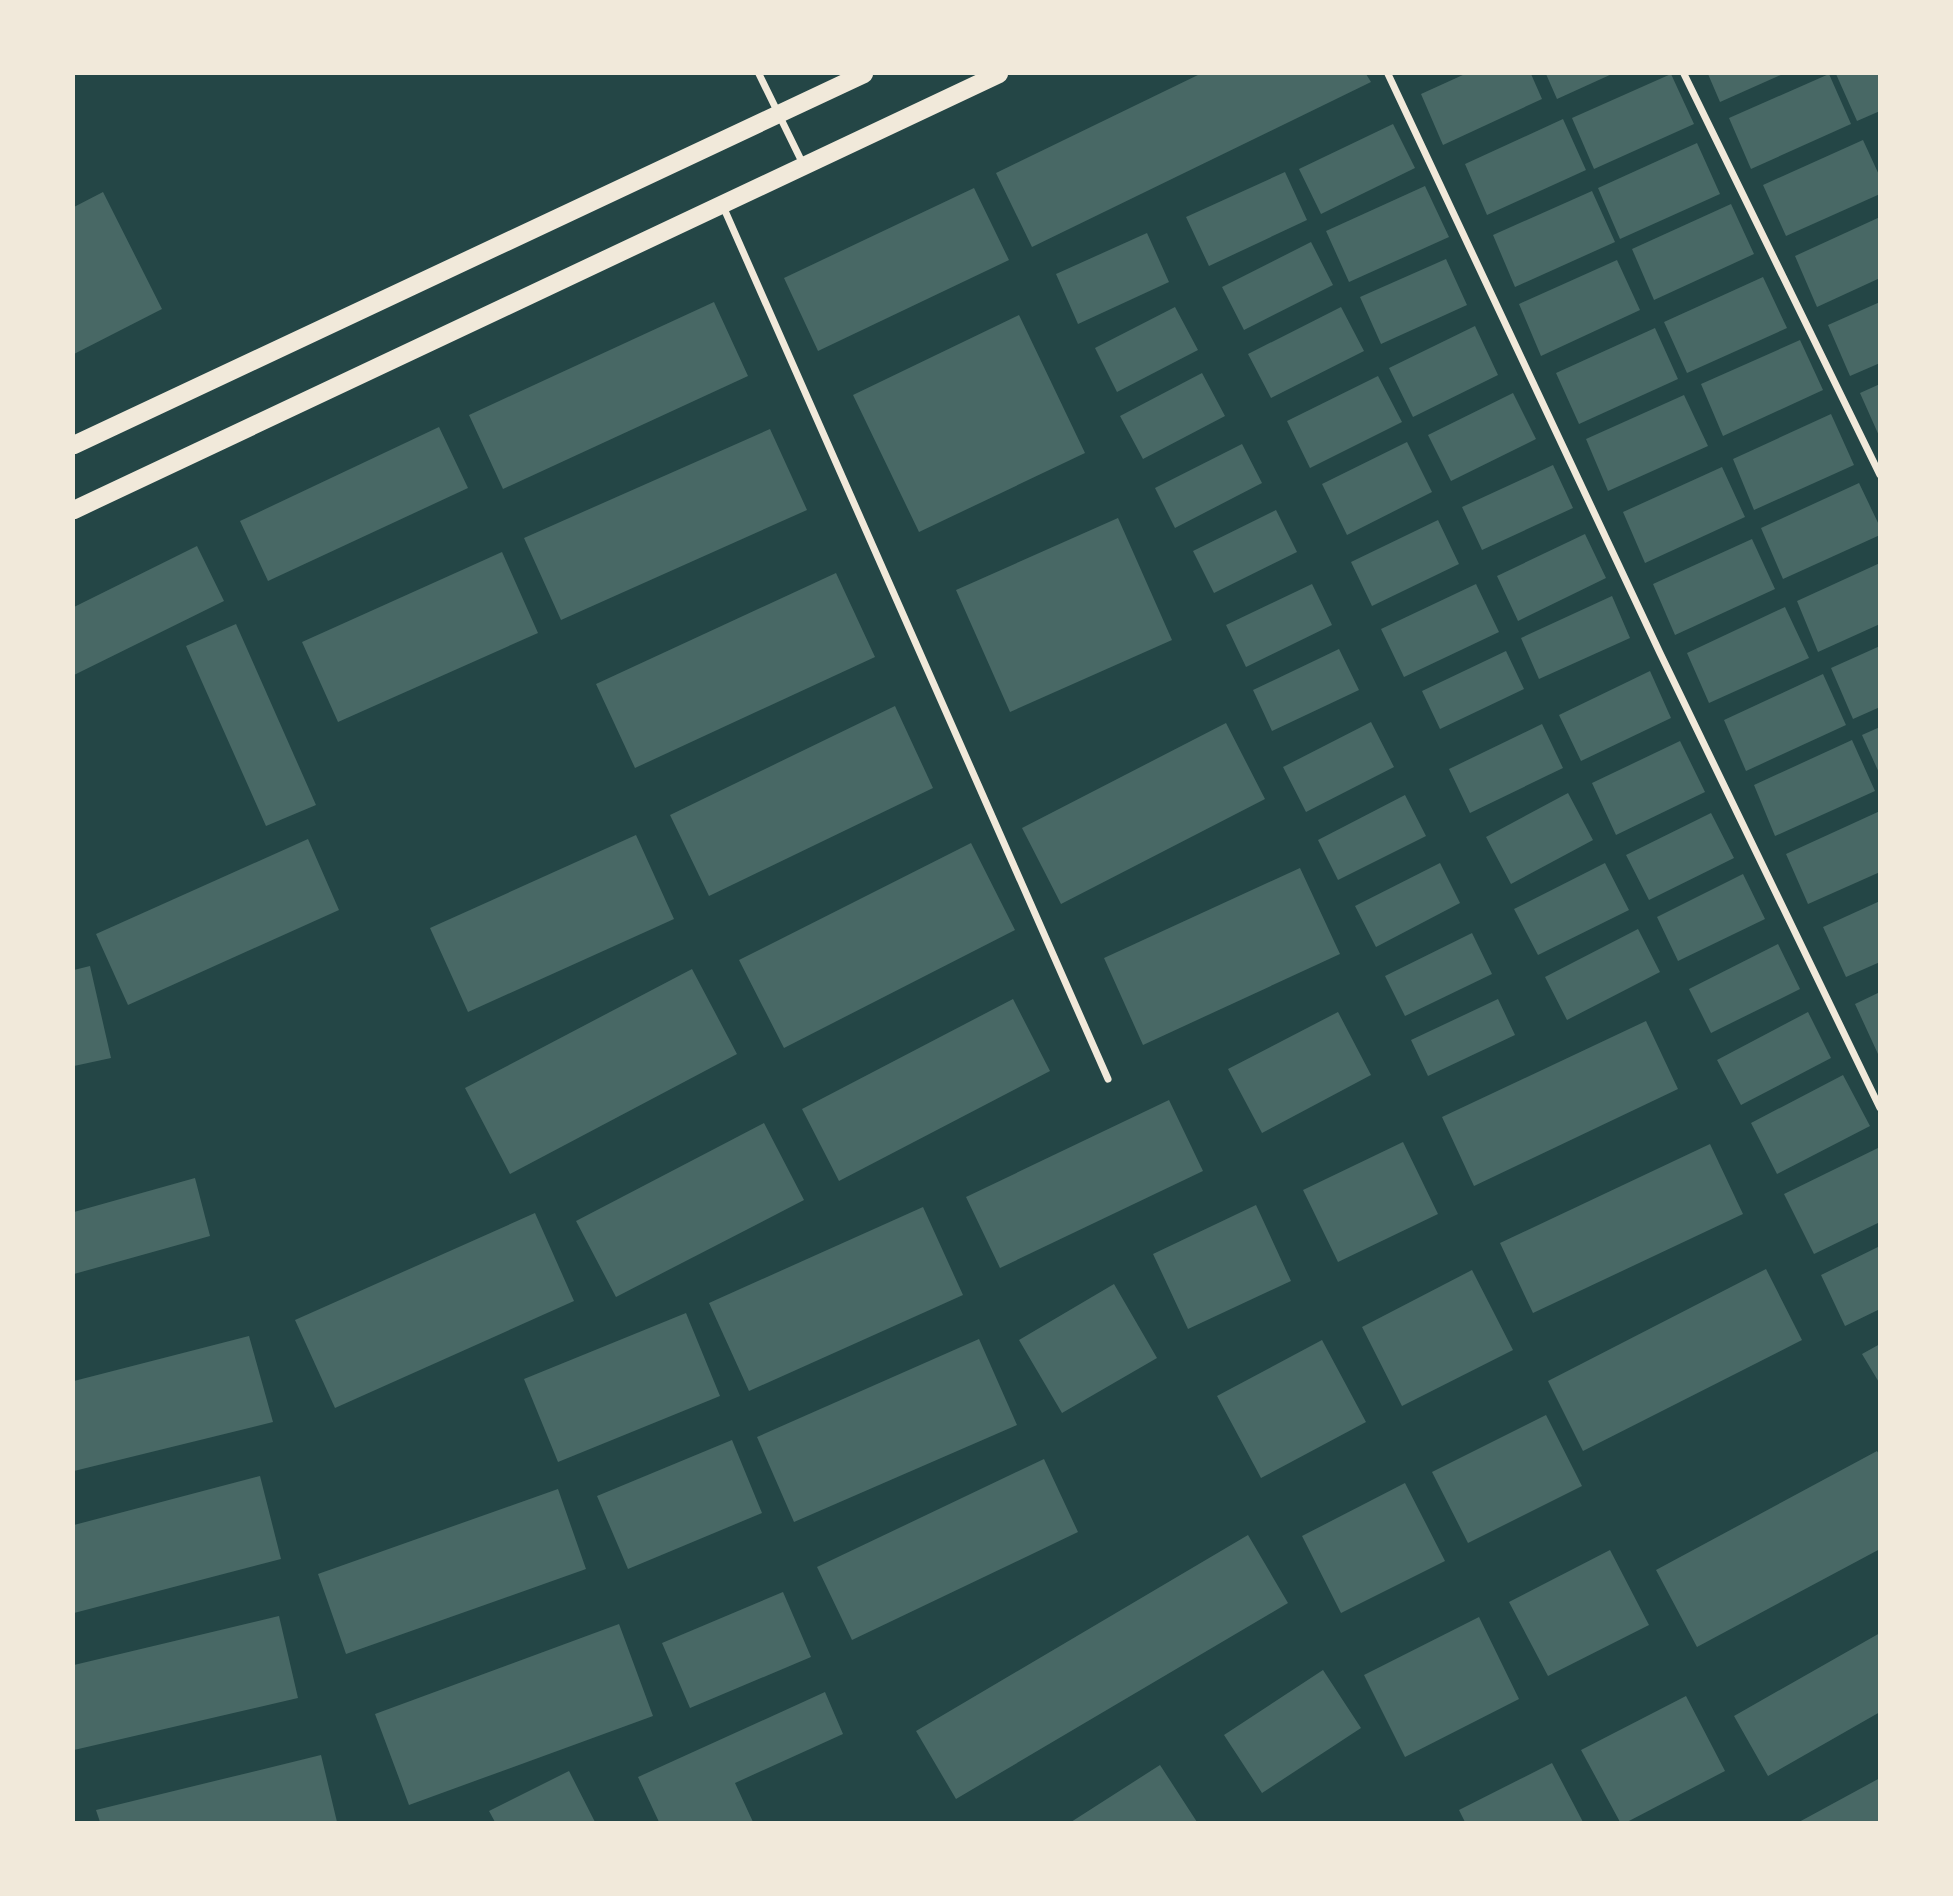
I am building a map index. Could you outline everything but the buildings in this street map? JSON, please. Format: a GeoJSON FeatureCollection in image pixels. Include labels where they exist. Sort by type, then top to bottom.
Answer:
{"type":"FeatureCollection","features":[{"type":"Feature","properties":{"kind":"main road"},"geometry":{"type":"LineString","coordinates":[[74,445],[864,74]]}},
{"type":"Feature","properties":{"kind":"main road"},"geometry":{"type":"LineString","coordinates":[[74,510],[999,74]]}},
{"type":"Feature","properties":{"kind":"street"},"geometry":{"type":"LineString","coordinates":[[759,74],[803,166]]}},
{"type":"Feature","properties":{"kind":"street"},"geometry":{"type":"LineString","coordinates":[[1388,74],[1660,653],[1880,1108]]}},
{"type":"Feature","properties":{"kind":"street"},"geometry":{"type":"LineString","coordinates":[[1684,74],[1880,475]]}},
{"type":"Feature","properties":{"kind":"street"},"geometry":{"type":"LineString","coordinates":[[721,204],[1108,1079]]}},
{"type":"Feature","properties":{"kind":"shaded area"},"geometry":{"type":"Polygon","coordinates":[[[74,74],[1879,74],[1879,1822],[74,1822],[74,74]]]}}]}
